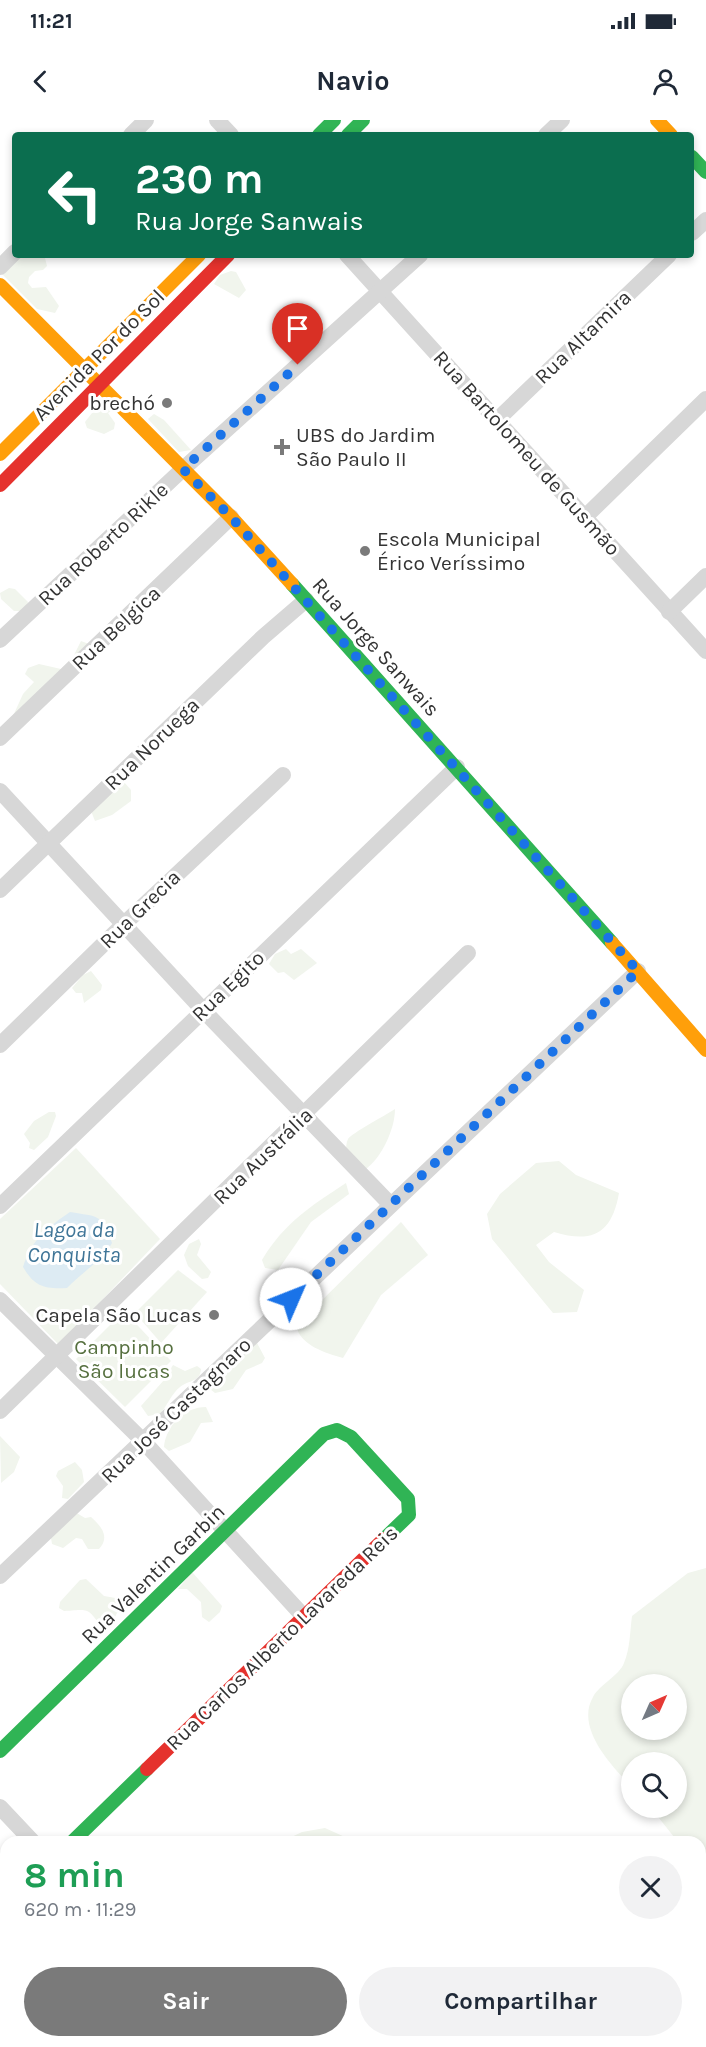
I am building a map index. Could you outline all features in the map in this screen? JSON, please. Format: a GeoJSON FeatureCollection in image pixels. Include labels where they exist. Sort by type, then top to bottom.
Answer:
{"type":"FeatureCollection","features":[{"type":"Feature","properties":{"kind":"street"},"geometry":{"type":"LineString","coordinates":[[134,132],[146,120]]}},
{"type":"Feature","properties":{"kind":"street"},"geometry":{"type":"LineString","coordinates":[[217,120],[228,132]]}},
{"type":"Feature","properties":{"kind":"street"},"geometry":{"type":"LineString","coordinates":[[322,132],[334,120]]}},
{"type":"Feature","properties":{"kind":"street"},"geometry":{"type":"LineString","coordinates":[[351,132],[363,120]]}},
{"type":"Feature","properties":{"kind":"street"},"geometry":{"type":"LineString","coordinates":[[549,132],[562,120]]}},
{"type":"Feature","properties":{"kind":"street"},"geometry":{"type":"LineString","coordinates":[[657,120],[668,132]]}},
{"type":"Feature","properties":{"kind":"street"},"geometry":{"type":"LineString","coordinates":[[694,159],[706,172]]}},
{"type":"Feature","properties":{"kind":"street"},"geometry":{"type":"LineString","coordinates":[[694,231],[706,219]]}},
{"type":"Feature","properties":{"kind":"street"},"geometry":{"type":"LineString","coordinates":[[0,267],[12,255]]}},
{"type":"Feature","properties":{"kind":"street","name":"Avenida Por do Sol"},"geometry":{"type":"LineString","coordinates":[[0,454],[196,258]]}},
{"type":"Feature","properties":{"kind":"street","name":"Avenida Por do Sol"},"geometry":{"type":"LineString","coordinates":[[0,485],[225,258]]}},
{"type":"Feature","properties":{"kind":"street","name":"Rua Bartolomeu de Gusmão"},"geometry":{"type":"LineString","coordinates":[[350,258],[706,651]]}},
{"type":"Feature","properties":{"kind":"street","name":"Rua Roberto Rikle"},"geometry":{"type":"LineString","coordinates":[[0,640],[183,469],[417,258]]}},
{"type":"Feature","properties":{"kind":"street","name":"Rua Altamira"},"geometry":{"type":"LineString","coordinates":[[497,420],[666,258]]}},
{"type":"Feature","properties":{"kind":"street","name":"Rua Jorge Sanwais"},"geometry":{"type":"LineString","coordinates":[[0,285],[231,517],[457,767],[706,1050]]}},
{"type":"Feature","properties":{"kind":"street"},"geometry":{"type":"LineString","coordinates":[[585,517],[706,399]]}},
{"type":"Feature","properties":{"kind":"street","name":"Rua Belgica"},"geometry":{"type":"LineString","coordinates":[[0,738],[231,517]]}},
{"type":"Feature","properties":{"kind":"street"},"geometry":{"type":"LineString","coordinates":[[669,612],[706,576]]}},
{"type":"Feature","properties":{"kind":"street","name":"Rua Noruega"},"geometry":{"type":"LineString","coordinates":[[0,890],[306,600]]}},
{"type":"Feature","properties":{"kind":"street","name":"Rua Egito"},"geometry":{"type":"LineString","coordinates":[[0,1206],[457,767]]}},
{"type":"Feature","properties":{"kind":"street","name":"Rua Grecia"},"geometry":{"type":"LineString","coordinates":[[0,1045],[124,924],[283,775]]}},
{"type":"Feature","properties":{"kind":"street"},"geometry":{"type":"LineString","coordinates":[[0,791],[202,1010],[390,1204]]}},
{"type":"Feature","properties":{"kind":"street","name":"Rua Austrália"},"geometry":{"type":"LineString","coordinates":[[0,1411],[468,953]]}},
{"type":"Feature","properties":{"kind":"street","name":"Rua José Castagnaro"},"geometry":{"type":"LineString","coordinates":[[0,1576],[144,1442],[390,1204],[638,971]]}},
{"type":"Feature","properties":{"kind":"street"},"geometry":{"type":"LineString","coordinates":[[0,1300],[56,1358],[144,1442],[305,1618]]}},
{"type":"Feature","properties":{"kind":"street","name":"Rua Valentin Garbin"},"geometry":{"type":"LineString","coordinates":[[0,1751],[227,1532],[324,1434],[337,1430]]}},
{"type":"Feature","properties":{"kind":"street","name":"Rua Carlos Alberto Lavareda Reis"},"geometry":{"type":"LineString","coordinates":[[78,1836],[409,1515],[408,1499],[351,1437],[337,1430]]}},
{"type":"Feature","properties":{"kind":"street"},"geometry":{"type":"LineString","coordinates":[[0,1807],[27,1836]]}},
{"type":"Feature","properties":{"kind":"green space"},"geometry":{"type":"Polygon","coordinates":[[[14,258],[45,258],[47,266],[43,270],[35,271],[29,277],[28,283],[32,288],[46,287],[59,306],[55,313],[37,309],[0,272],[14,258]]]}},
{"type":"Feature","properties":{"kind":"green space"},"geometry":{"type":"Polygon","coordinates":[[[231,271],[236,272],[246,290],[239,298],[214,284],[220,275],[231,271]]]}},
{"type":"Feature","properties":{"kind":"green space"},"geometry":{"type":"Polygon","coordinates":[[[103,399],[115,408],[108,413],[115,423],[114,429],[104,434],[87,428],[85,422],[103,399]]]}},
{"type":"Feature","properties":{"kind":"green space"},"geometry":{"type":"Polygon","coordinates":[[[154,414],[164,420],[191,450],[179,452],[148,419],[154,414]]]}},
{"type":"Feature","properties":{"kind":"green space"},"geometry":{"type":"Polygon","coordinates":[[[9,588],[15,589],[28,602],[25,611],[14,611],[1,599],[0,593],[9,588]]]}},
{"type":"Feature","properties":{"kind":"green space"},"geometry":{"type":"Polygon","coordinates":[[[81,641],[89,644],[13,716],[23,694],[34,682],[25,674],[28,668],[39,664],[61,669],[73,657],[81,641]]]}},
{"type":"Feature","properties":{"kind":"green space"},"geometry":{"type":"Polygon","coordinates":[[[123,781],[131,790],[131,801],[112,815],[95,821],[91,811],[123,781]]]}},
{"type":"Feature","properties":{"kind":"green space"},"geometry":{"type":"Polygon","coordinates":[[[286,949],[291,954],[301,949],[317,963],[294,980],[284,972],[278,973],[269,964],[275,954],[286,949]]]}},
{"type":"Feature","properties":{"kind":"green space"},"geometry":{"type":"Polygon","coordinates":[[[91,971],[102,985],[101,990],[84,1003],[82,993],[76,993],[72,988],[83,975],[91,971]]]}},
{"type":"Feature","properties":{"kind":"green space"},"geometry":{"type":"Polygon","coordinates":[[[395,1109],[393,1125],[386,1142],[372,1164],[366,1169],[346,1153],[348,1139],[395,1109]]]}},
{"type":"Feature","properties":{"kind":"green space"},"geometry":{"type":"Polygon","coordinates":[[[49,1112],[55,1112],[56,1116],[48,1137],[34,1150],[29,1148],[30,1143],[24,1134],[34,1121],[49,1112]]]}},
{"type":"Feature","properties":{"kind":"green space"},"geometry":{"type":"Polygon","coordinates":[[[76,1148],[160,1239],[59,1345],[0,1284],[0,1219],[76,1148]]]}},
{"type":"Feature","properties":{"kind":"green space"},"geometry":{"type":"Polygon","coordinates":[[[559,1161],[576,1175],[619,1193],[611,1218],[599,1232],[580,1237],[554,1232],[536,1245],[549,1262],[584,1290],[577,1312],[553,1313],[492,1239],[487,1214],[500,1194],[536,1163],[559,1161]]]}},
{"type":"Feature","properties":{"kind":"green space"},"geometry":{"type":"Polygon","coordinates":[[[346,1183],[349,1194],[311,1222],[278,1270],[265,1268],[262,1260],[289,1225],[346,1183]]]}},
{"type":"Feature","properties":{"kind":"green space"},"geometry":{"type":"Polygon","coordinates":[[[401,1222],[428,1255],[381,1295],[343,1358],[309,1344],[303,1339],[296,1326],[401,1222]]]}},
{"type":"Feature","properties":{"kind":"green space"},"geometry":{"type":"Polygon","coordinates":[[[199,1239],[201,1244],[197,1255],[211,1272],[208,1278],[202,1279],[188,1266],[184,1255],[189,1244],[199,1239]]]}},
{"type":"Feature","properties":{"kind":"green space"},"geometry":{"type":"Polygon","coordinates":[[[178,1270],[207,1292],[161,1343],[135,1313],[178,1270]]]}},
{"type":"Feature","properties":{"kind":"green space","name":"Campinho São lucas"},"geometry":{"type":"Polygon","coordinates":[[[124,1311],[171,1361],[125,1407],[76,1359],[124,1311]]]}},
{"type":"Feature","properties":{"kind":"green space"},"geometry":{"type":"Polygon","coordinates":[[[257,1343],[265,1358],[262,1363],[246,1370],[233,1389],[215,1393],[210,1389],[209,1384],[257,1343]]]}},
{"type":"Feature","properties":{"kind":"green space"},"geometry":{"type":"Polygon","coordinates":[[[173,1365],[185,1371],[197,1366],[201,1369],[196,1379],[177,1390],[160,1414],[148,1416],[141,1406],[164,1380],[173,1365]]]}},
{"type":"Feature","properties":{"kind":"green space"},"geometry":{"type":"Polygon","coordinates":[[[206,1407],[213,1422],[201,1423],[190,1442],[169,1451],[164,1447],[168,1432],[178,1419],[190,1410],[206,1407]]]}},
{"type":"Feature","properties":{"kind":"green space"},"geometry":{"type":"Polygon","coordinates":[[[0,1436],[20,1457],[14,1472],[1,1483],[0,1436]]]}},
{"type":"Feature","properties":{"kind":"green space"},"geometry":{"type":"Polygon","coordinates":[[[75,1462],[82,1470],[84,1482],[68,1499],[62,1498],[63,1486],[56,1476],[58,1471],[75,1462]]]}},
{"type":"Feature","properties":{"kind":"green space"},"geometry":{"type":"Polygon","coordinates":[[[75,1512],[85,1518],[91,1517],[101,1528],[104,1540],[99,1549],[88,1549],[82,1539],[76,1538],[63,1548],[52,1544],[51,1538],[75,1512]]]}},
{"type":"Feature","properties":{"kind":"green space"},"geometry":{"type":"Polygon","coordinates":[[[706,1568],[706,1836],[673,1836],[659,1818],[687,1818],[687,1752],[621,1752],[621,1775],[598,1746],[592,1734],[589,1709],[593,1697],[622,1668],[629,1646],[632,1616],[688,1573],[706,1568]]]}},
{"type":"Feature","properties":{"kind":"green space"},"geometry":{"type":"Polygon","coordinates":[[[192,1572],[222,1606],[220,1612],[209,1622],[202,1617],[201,1602],[187,1589],[178,1589],[192,1572]]]}},
{"type":"Feature","properties":{"kind":"green space"},"geometry":{"type":"Polygon","coordinates":[[[86,1579],[104,1596],[127,1600],[130,1604],[128,1609],[117,1613],[109,1629],[103,1629],[87,1611],[64,1611],[59,1608],[60,1602],[80,1580],[86,1579]]]}},
{"type":"Feature","properties":{"kind":"green space"},"geometry":{"type":"Polygon","coordinates":[[[325,1828],[343,1836],[294,1836],[302,1832],[325,1828]]]}},
{"type":"Feature","properties":{"kind":"water","name":"Lagoa da Conquista"},"geometry":{"type":"Polygon","coordinates":[[[70,1212],[98,1218],[105,1226],[112,1243],[97,1261],[67,1288],[46,1287],[36,1283],[23,1267],[31,1249],[41,1235],[70,1212]]]}},
{"type":"Feature","properties":{"kind":"traffic: fast"},"geometry":{"type":"LineString","coordinates":[[322,132],[334,120]]}},
{"type":"Feature","properties":{"kind":"traffic: fast"},"geometry":{"type":"LineString","coordinates":[[351,132],[363,120]]}},
{"type":"Feature","properties":{"kind":"traffic: fast"},"geometry":{"type":"LineString","coordinates":[[694,159],[706,172]]}},
{"type":"Feature","properties":{"kind":"traffic: fast"},"geometry":{"type":"LineString","coordinates":[[292,584],[612,943]]}},
{"type":"Feature","properties":{"kind":"traffic: fast"},"geometry":{"type":"LineString","coordinates":[[0,1751],[324,1434],[337,1430],[351,1437],[408,1499],[409,1515],[384,1539]]}},
{"type":"Feature","properties":{"kind":"traffic: fast"},"geometry":{"type":"LineString","coordinates":[[78,1836],[147,1769]]}},
{"type":"Feature","properties":{"kind":"traffic: slow"},"geometry":{"type":"LineString","coordinates":[[657,120],[668,132]]}},
{"type":"Feature","properties":{"kind":"traffic: slow"},"geometry":{"type":"LineString","coordinates":[[0,454],[196,258]]}},
{"type":"Feature","properties":{"kind":"traffic: slow"},"geometry":{"type":"LineString","coordinates":[[0,285],[231,517],[292,584]]}},
{"type":"Feature","properties":{"kind":"traffic: slow"},"geometry":{"type":"LineString","coordinates":[[612,943],[706,1050]]}},
{"type":"Feature","properties":{"kind":"traffic: jam"},"geometry":{"type":"LineString","coordinates":[[0,485],[225,258]]}},
{"type":"Feature","properties":{"kind":"traffic: jam"},"geometry":{"type":"LineString","coordinates":[[147,1769],[384,1539]]}},
{"type":"Feature","properties":{"kind":"place","name":"brechó"},"geometry":{"type":"Point","coordinates":[167,403]}},
{"type":"Feature","properties":{"kind":"place","name":"UBS do Jardim São Paulo II"},"geometry":{"type":"Point","coordinates":[282,447]}},
{"type":"Feature","properties":{"kind":"place","name":"Escola Municipal Érico Veríssimo"},"geometry":{"type":"Point","coordinates":[365,551]}},
{"type":"Feature","properties":{"kind":"place","name":"Capela São Lucas"},"geometry":{"type":"Point","coordinates":[214,1315]}},
{"type":"Feature","properties":{"kind":"route"},"geometry":{"type":"LineString","coordinates":[[291,1299],[638,971],[231,517],[183,469],[298,365]]}}]}
